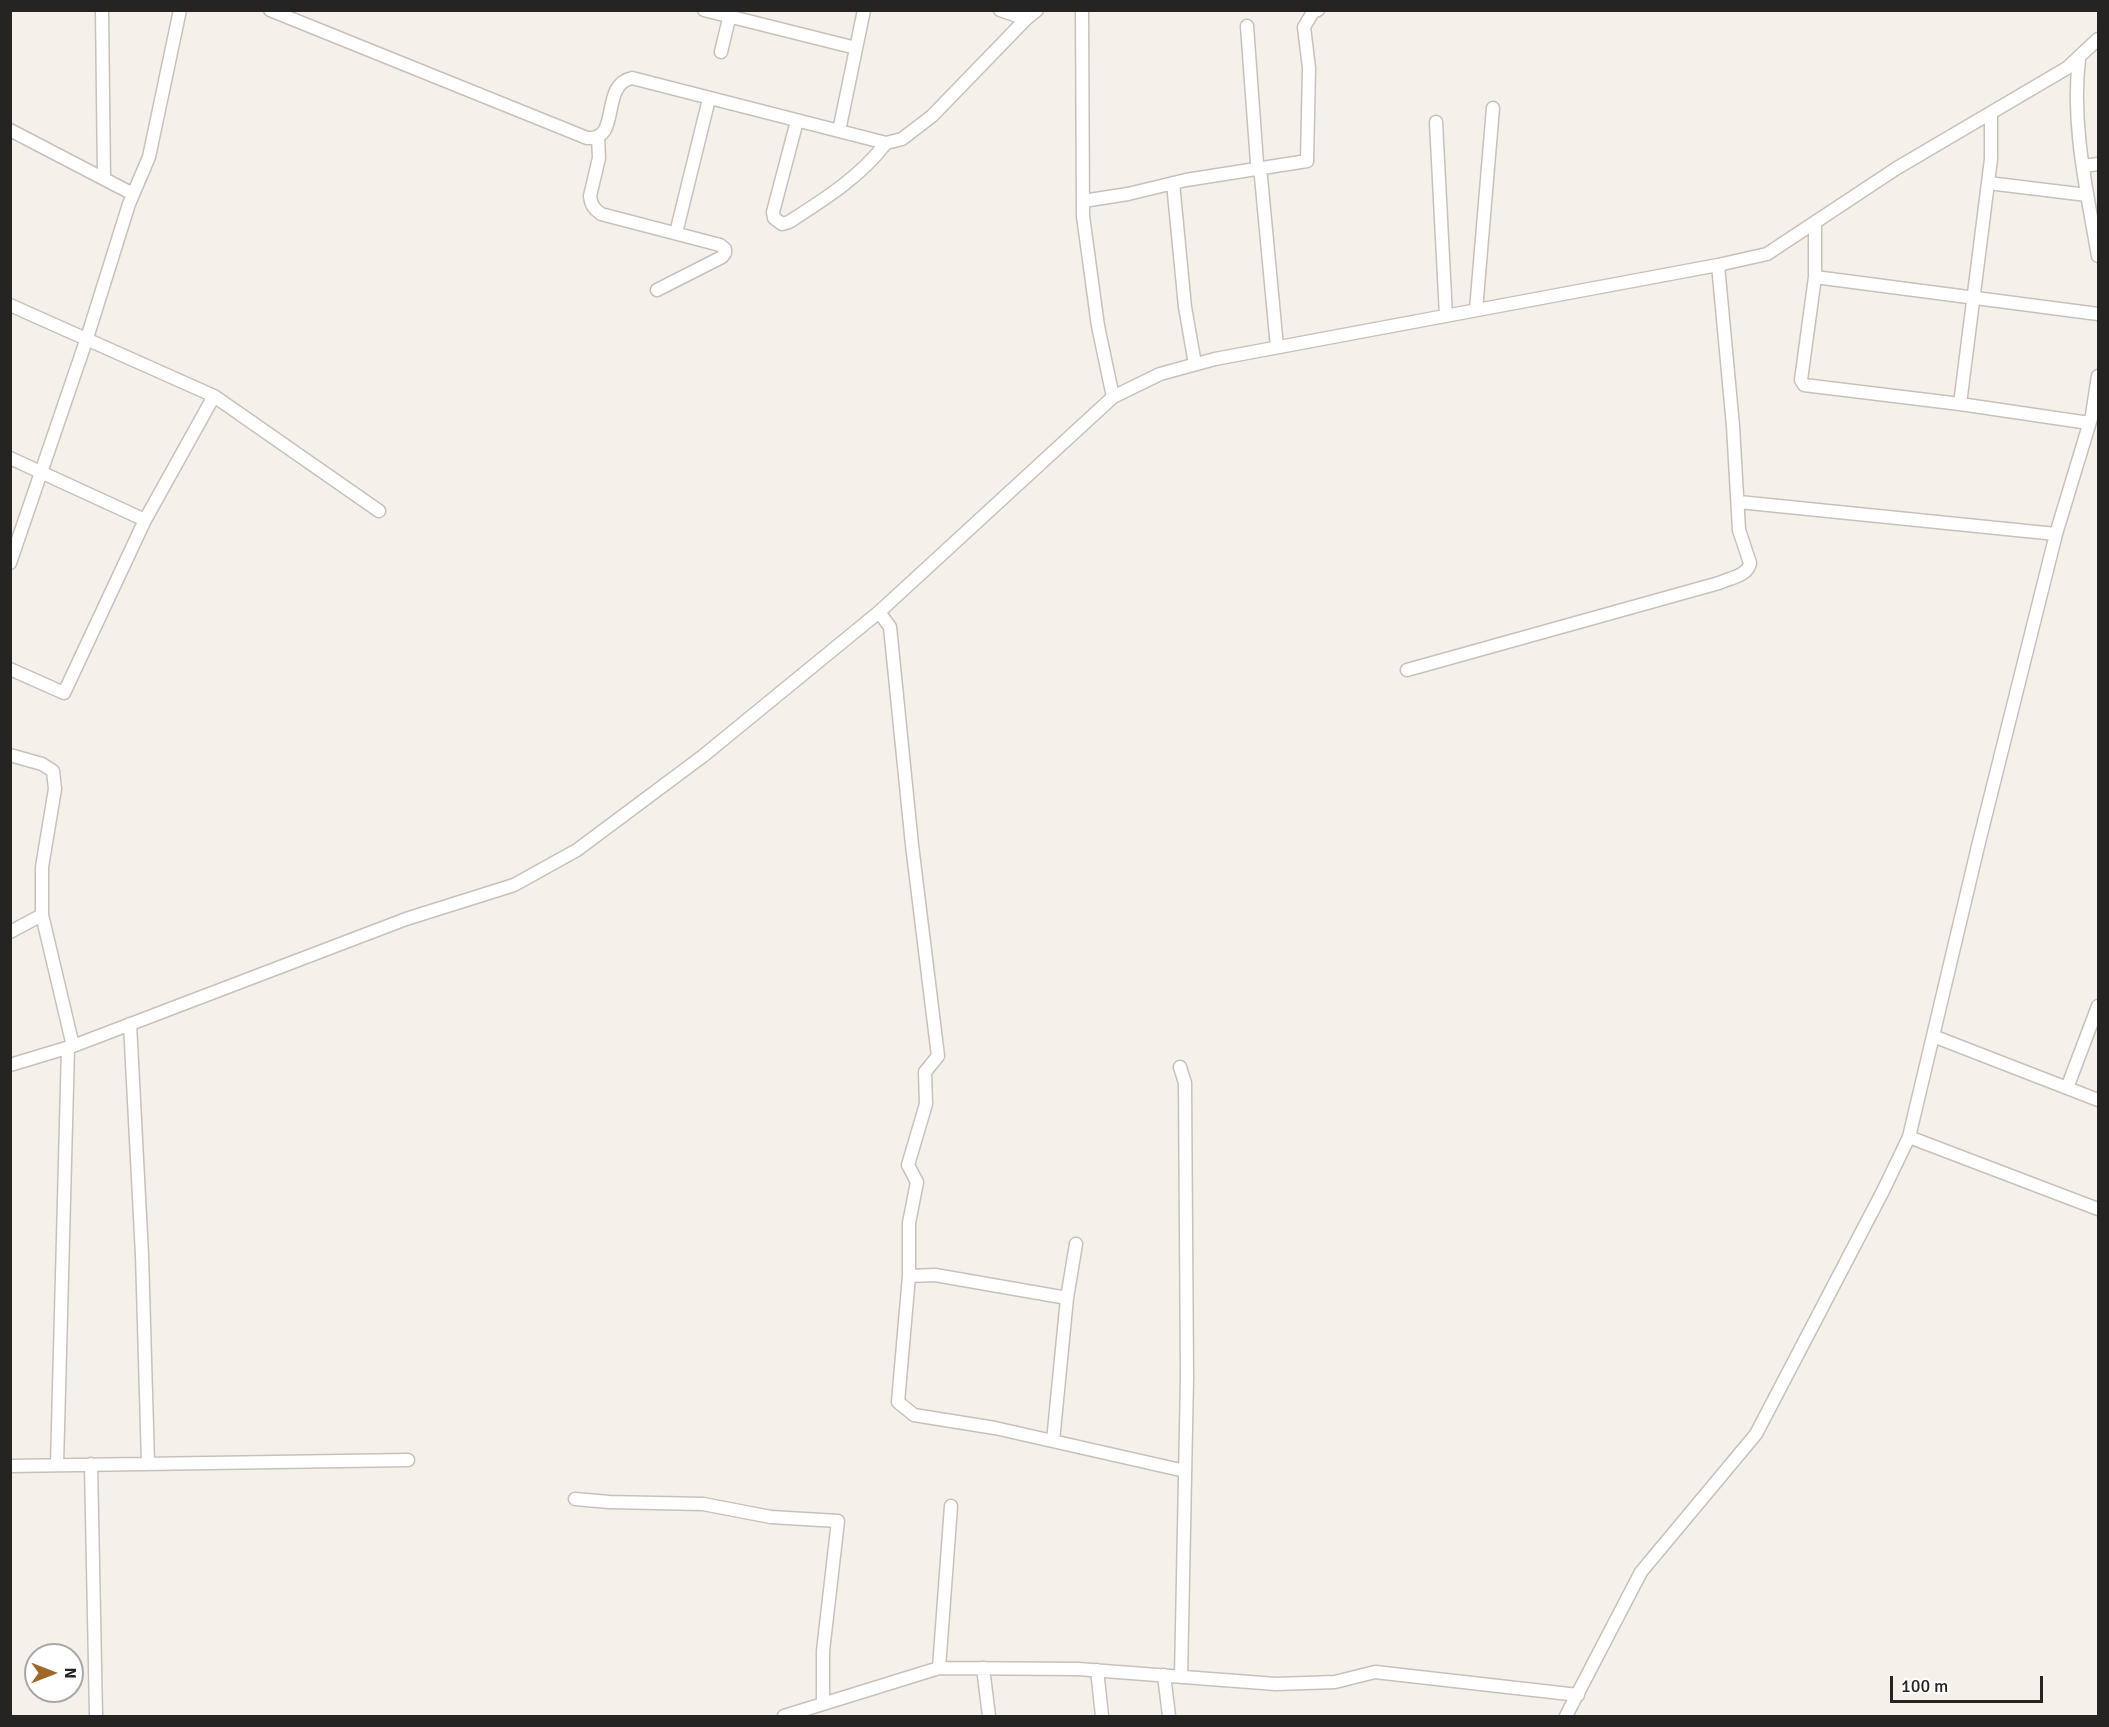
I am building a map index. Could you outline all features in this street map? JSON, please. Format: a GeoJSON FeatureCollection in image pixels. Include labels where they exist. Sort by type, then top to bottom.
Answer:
{"type":"FeatureCollection","features":[{"type":"Feature","properties":{"kind":"street"},"geometry":{"type":"LineString","coordinates":[[102,10],[104,179]]}},
{"type":"Feature","properties":{"kind":"street"},"geometry":{"type":"LineString","coordinates":[[10,563],[87,338],[133,194],[148,158],[180,10]]}},
{"type":"Feature","properties":{"kind":"street"},"geometry":{"type":"LineString","coordinates":[[270,10],[587,138],[598,137],[607,127],[616,88],[621,82],[637,78],[709,99],[886,143],[902,140],[932,116],[1026,18],[1037,10]]}},
{"type":"Feature","properties":{"kind":"street"},"geometry":{"type":"LineString","coordinates":[[704,10],[730,14],[856,48]]}},
{"type":"Feature","properties":{"kind":"street"},"geometry":{"type":"LineString","coordinates":[[839,131],[864,10]]}},
{"type":"Feature","properties":{"kind":"street"},"geometry":{"type":"LineString","coordinates":[[1000,10],[1026,18]]}},
{"type":"Feature","properties":{"kind":"street"},"geometry":{"type":"LineString","coordinates":[[1082,10],[1083,216],[1098,326],[1113,397]]}},
{"type":"Feature","properties":{"kind":"street"},"geometry":{"type":"LineString","coordinates":[[1083,201],[1307,160],[1309,68],[1304,27],[1313,12],[1318,10]]}},
{"type":"Feature","properties":{"kind":"street"},"geometry":{"type":"LineString","coordinates":[[721,52],[730,14]]}},
{"type":"Feature","properties":{"kind":"street"},"geometry":{"type":"LineString","coordinates":[[1247,26],[1277,347]]}},
{"type":"Feature","properties":{"kind":"street"},"geometry":{"type":"LineString","coordinates":[[10,1065],[70,1047],[406,919],[514,885],[577,850],[703,756],[879,612],[1113,397],[1160,374],[1194,364],[1767,254],[1897,168],[2055,76],[2079,59],[2098,39]]}},
{"type":"Feature","properties":{"kind":"street"},"geometry":{"type":"LineString","coordinates":[[2079,59],[2077,102],[2083,166],[2098,256]]}},
{"type":"Feature","properties":{"kind":"street"},"geometry":{"type":"LineString","coordinates":[[676,234],[709,99]]}},
{"type":"Feature","properties":{"kind":"street"},"geometry":{"type":"LineString","coordinates":[[1476,310],[1493,108]]}},
{"type":"Feature","properties":{"kind":"street"},"geometry":{"type":"LineString","coordinates":[[1960,404],[1992,148],[1992,113]]}},
{"type":"Feature","properties":{"kind":"street"},"geometry":{"type":"LineString","coordinates":[[797,121],[773,209],[774,218],[782,224],[789,222],[848,183],[886,143]]}},
{"type":"Feature","properties":{"kind":"street"},"geometry":{"type":"LineString","coordinates":[[1436,122],[1446,316]]}},
{"type":"Feature","properties":{"kind":"street"},"geometry":{"type":"LineString","coordinates":[[10,130],[133,194]]}},
{"type":"Feature","properties":{"kind":"street"},"geometry":{"type":"LineString","coordinates":[[598,137],[599,158],[590,196],[592,207],[600,214],[723,246],[725,253],[722,257],[657,290]]}},
{"type":"Feature","properties":{"kind":"street"},"geometry":{"type":"LineString","coordinates":[[2083,166],[2098,164]]}},
{"type":"Feature","properties":{"kind":"street"},"geometry":{"type":"LineString","coordinates":[[1173,183],[1185,307],[1194,364]]}},
{"type":"Feature","properties":{"kind":"street"},"geometry":{"type":"LineString","coordinates":[[1988,183],[2087,195]]}},
{"type":"Feature","properties":{"kind":"street"},"geometry":{"type":"LineString","coordinates":[[1815,223],[1815,277],[1801,380],[1804,385],[2089,423]]}},
{"type":"Feature","properties":{"kind":"street"},"geometry":{"type":"LineString","coordinates":[[1407,670],[1719,583],[1749,568],[1750,563],[1739,530],[1734,426],[1718,265]]}},
{"type":"Feature","properties":{"kind":"street"},"geometry":{"type":"LineString","coordinates":[[1815,277],[2098,314]]}},
{"type":"Feature","properties":{"kind":"street"},"geometry":{"type":"LineString","coordinates":[[10,305],[214,396],[378,511]]}},
{"type":"Feature","properties":{"kind":"street"},"geometry":{"type":"LineString","coordinates":[[1566,1716],[1641,1572],[1756,1434],[1909,1137],[1979,842],[2056,534],[2089,423],[2098,376]]}},
{"type":"Feature","properties":{"kind":"street"},"geometry":{"type":"LineString","coordinates":[[10,669],[64,693],[146,520],[214,396]]}},
{"type":"Feature","properties":{"kind":"street"},"geometry":{"type":"LineString","coordinates":[[10,458],[146,520]]}},
{"type":"Feature","properties":{"kind":"street"},"geometry":{"type":"LineString","coordinates":[[1739,502],[2056,534]]}},
{"type":"Feature","properties":{"kind":"street"},"geometry":{"type":"LineString","coordinates":[[879,612],[890,627],[912,845],[938,1056],[925,1072],[926,1104],[908,1165],[917,1182],[909,1223],[909,1276],[898,1402],[914,1415],[995,1428],[1185,1471]]}},
{"type":"Feature","properties":{"kind":"street"},"geometry":{"type":"LineString","coordinates":[[10,755],[42,764],[53,771],[55,780],[42,867],[42,915],[70,1047],[57,1465]]}},
{"type":"Feature","properties":{"kind":"street"},"geometry":{"type":"LineString","coordinates":[[10,932],[42,915]]}},
{"type":"Feature","properties":{"kind":"street"},"geometry":{"type":"LineString","coordinates":[[2067,1088],[2098,1006]]}},
{"type":"Feature","properties":{"kind":"street"},"geometry":{"type":"LineString","coordinates":[[129,1024],[142,1255],[148,1463]]}},
{"type":"Feature","properties":{"kind":"street"},"geometry":{"type":"LineString","coordinates":[[1933,1036],[2098,1100]]}},
{"type":"Feature","properties":{"kind":"street"},"geometry":{"type":"LineString","coordinates":[[1180,1067],[1185,1083],[1187,1367],[1181,1677]]}},
{"type":"Feature","properties":{"kind":"street"},"geometry":{"type":"LineString","coordinates":[[1909,1137],[2098,1209]]}},
{"type":"Feature","properties":{"kind":"street"},"geometry":{"type":"LineString","coordinates":[[1053,1441],[1067,1298],[1076,1244]]}},
{"type":"Feature","properties":{"kind":"street"},"geometry":{"type":"LineString","coordinates":[[909,1276],[935,1275],[1067,1298]]}},
{"type":"Feature","properties":{"kind":"street"},"geometry":{"type":"LineString","coordinates":[[10,1466],[408,1460]]}},
{"type":"Feature","properties":{"kind":"street"},"geometry":{"type":"LineString","coordinates":[[91,1464],[96,1716]]}},
{"type":"Feature","properties":{"kind":"street"},"geometry":{"type":"LineString","coordinates":[[575,1499],[703,1504],[771,1517],[838,1521],[823,1651],[823,1704]]}},
{"type":"Feature","properties":{"kind":"street"},"geometry":{"type":"LineString","coordinates":[[939,1668],[951,1506]]}},
{"type":"Feature","properties":{"kind":"street"},"geometry":{"type":"LineString","coordinates":[[784,1716],[939,1668],[1096,1670],[1276,1684],[1335,1682],[1375,1672],[1578,1695]]}},
{"type":"Feature","properties":{"kind":"street"},"geometry":{"type":"LineString","coordinates":[[983,1668],[989,1716]]}},
{"type":"Feature","properties":{"kind":"street"},"geometry":{"type":"LineString","coordinates":[[1096,1670],[1102,1716]]}},
{"type":"Feature","properties":{"kind":"street"},"geometry":{"type":"LineString","coordinates":[[1164,1675],[1169,1716]]}}]}
